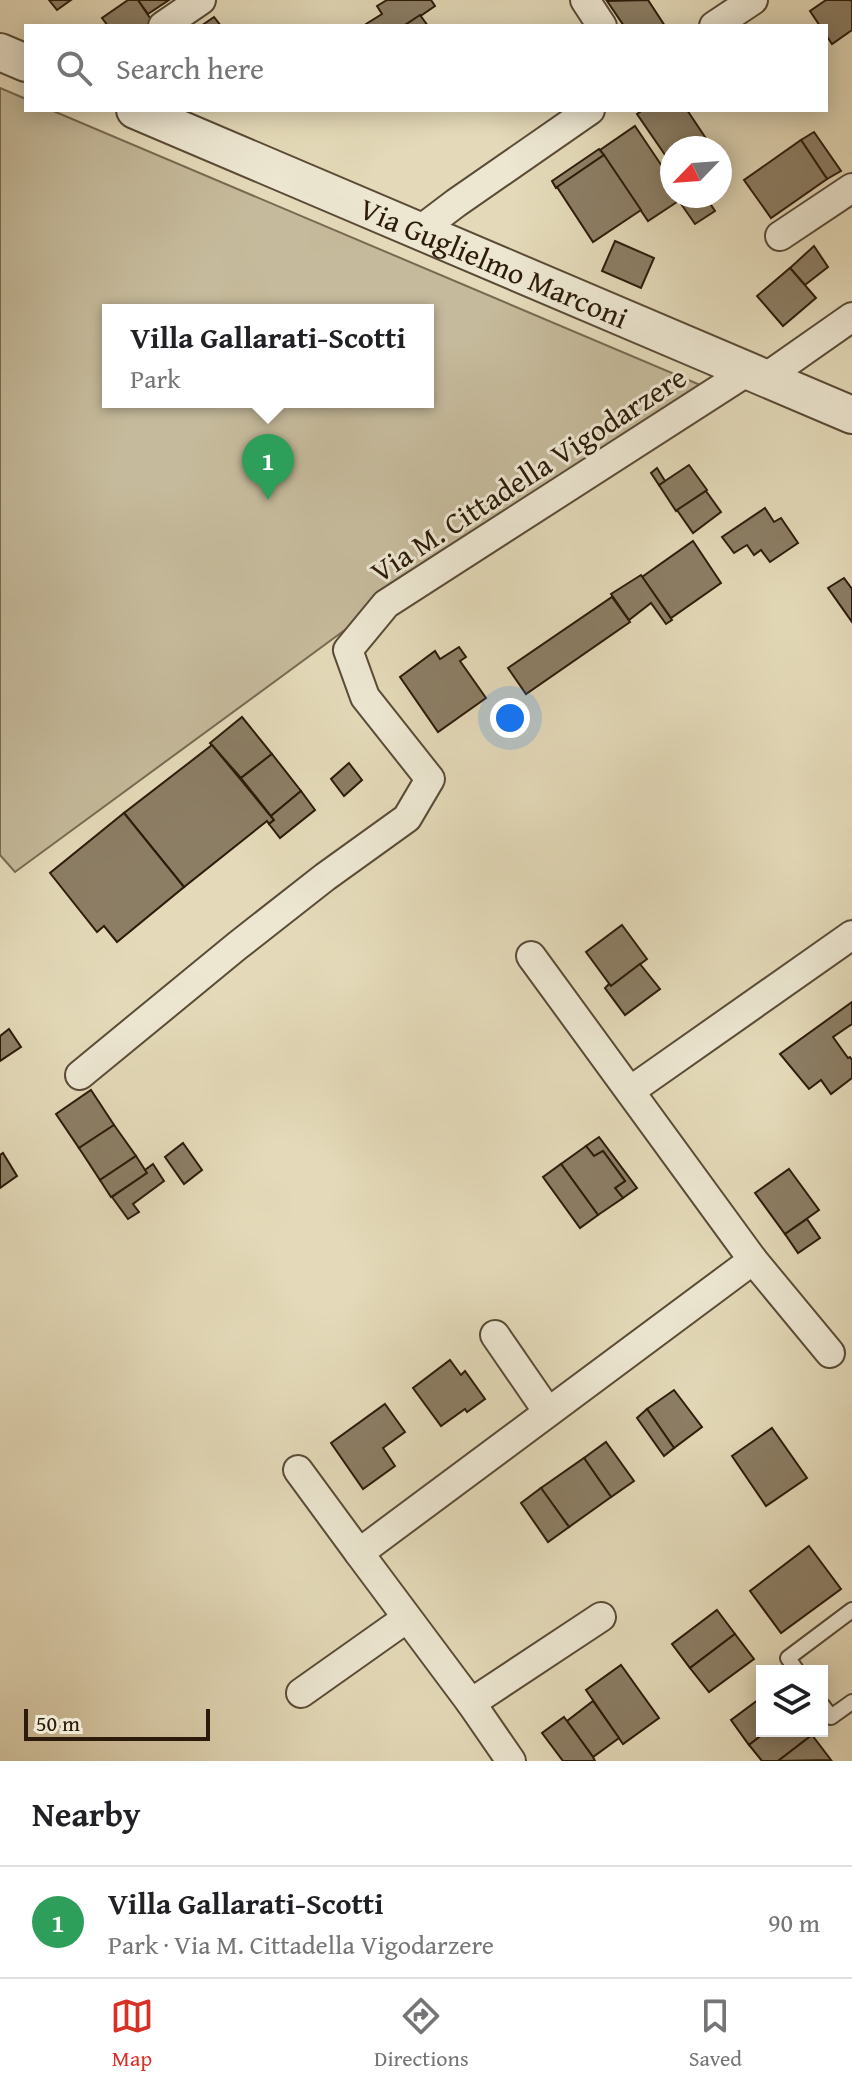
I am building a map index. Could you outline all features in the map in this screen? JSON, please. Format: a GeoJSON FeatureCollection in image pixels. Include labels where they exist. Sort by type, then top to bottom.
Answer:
{"type":"FeatureCollection","features":[{"type":"Feature","properties":{"kind":"street"},"geometry":{"type":"LineString","coordinates":[[166,24],[201,0]]}},
{"type":"Feature","properties":{"kind":"street"},"geometry":{"type":"LineString","coordinates":[[585,0],[601,24]]}},
{"type":"Feature","properties":{"kind":"street"},"geometry":{"type":"LineString","coordinates":[[717,24],[753,0]]}},
{"type":"Feature","properties":{"kind":"street"},"geometry":{"type":"LineString","coordinates":[[0,52],[24,62]]}},
{"type":"Feature","properties":{"kind":"street","name":"Via Guglielmo Marconi"},"geometry":{"type":"LineString","coordinates":[[140,112],[852,415]]}},
{"type":"Feature","properties":{"kind":"street"},"geometry":{"type":"LineString","coordinates":[[419,231],[587,112]]}},
{"type":"Feature","properties":{"kind":"street"},"geometry":{"type":"LineString","coordinates":[[780,236],[852,188]]}},
{"type":"Feature","properties":{"kind":"street"},"geometry":{"type":"LineString","coordinates":[[756,375],[852,317]]}},
{"type":"Feature","properties":{"kind":"street","name":"Via M. Cittadella Vigodarzere"},"geometry":{"type":"LineString","coordinates":[[80,1075],[237,946],[407,818],[430,779],[365,697],[348,650],[386,604],[756,375]]}},
{"type":"Feature","properties":{"kind":"street"},"geometry":{"type":"LineString","coordinates":[[630,1091],[852,935]]}},
{"type":"Feature","properties":{"kind":"street"},"geometry":{"type":"LineString","coordinates":[[531,956],[753,1260],[830,1353]]}},
{"type":"Feature","properties":{"kind":"street"},"geometry":{"type":"LineString","coordinates":[[359,1553],[753,1260]]}},
{"type":"Feature","properties":{"kind":"street"},"geometry":{"type":"LineString","coordinates":[[495,1335],[548,1412]]}},
{"type":"Feature","properties":{"kind":"street"},"geometry":{"type":"LineString","coordinates":[[298,1470],[511,1761]]}},
{"type":"Feature","properties":{"kind":"street"},"geometry":{"type":"LineString","coordinates":[[465,1696],[601,1617]]}},
{"type":"Feature","properties":{"kind":"street"},"geometry":{"type":"LineString","coordinates":[[301,1693],[407,1618]]}},
{"type":"Feature","properties":{"kind":"lane"},"geometry":{"type":"LineString","coordinates":[[793,1665],[788,1658],[852,1610]]}},
{"type":"Feature","properties":{"kind":"lane"},"geometry":{"type":"LineString","coordinates":[[828,1713],[831,1717],[852,1702]]}},
{"type":"Feature","properties":{"kind":"shaded area"},"geometry":{"type":"Polygon","coordinates":[[[0,88],[24,98],[24,112],[56,112],[705,387],[368,613],[15,872],[0,855],[0,88]]]}},
{"type":"Feature","properties":{"kind":"building"},"geometry":{"type":"Polygon","coordinates":[[[49,0],[71,0],[57,10],[49,0]]]}},
{"type":"Feature","properties":{"kind":"building"},"geometry":{"type":"Polygon","coordinates":[[[128,0],[138,0],[154,24],[106,24],[102,18],[128,0]]]}},
{"type":"Feature","properties":{"kind":"building"},"geometry":{"type":"Polygon","coordinates":[[[138,0],[169,0],[148,14],[138,0]]]}},
{"type":"Feature","properties":{"kind":"building"},"geometry":{"type":"Polygon","coordinates":[[[387,0],[431,0],[435,6],[409,24],[366,24],[382,14],[377,6],[387,0]]]}},
{"type":"Feature","properties":{"kind":"building"},"geometry":{"type":"Polygon","coordinates":[[[648,0],[664,24],[623,24],[607,1],[648,0]]]}},
{"type":"Feature","properties":{"kind":"building"},"geometry":{"type":"Polygon","coordinates":[[[826,0],[851,0],[852,30],[832,44],[828,38],[828,24],[819,24],[810,11],[826,0]]]}},
{"type":"Feature","properties":{"kind":"building"},"geometry":{"type":"Polygon","coordinates":[[[420,15],[427,24],[406,24],[420,15]]]}},
{"type":"Feature","properties":{"kind":"building"},"geometry":{"type":"Polygon","coordinates":[[[214,17],[219,24],[204,24],[214,17]]]}},
{"type":"Feature","properties":{"kind":"building"},"geometry":{"type":"Polygon","coordinates":[[[640,112],[688,112],[704,136],[660,136],[660,148],[637,114],[640,112]]]}},
{"type":"Feature","properties":{"kind":"building"},"geometry":{"type":"Polygon","coordinates":[[[635,126],[660,163],[660,208],[668,208],[648,221],[600,150],[635,126]]]}},
{"type":"Feature","properties":{"kind":"building"},"geometry":{"type":"Polygon","coordinates":[[[814,132],[841,171],[827,179],[801,140],[814,132]]]}},
{"type":"Feature","properties":{"kind":"building"},"geometry":{"type":"Polygon","coordinates":[[[801,140],[827,179],[771,218],[744,180],[801,140]]]}},
{"type":"Feature","properties":{"kind":"building"},"geometry":{"type":"Polygon","coordinates":[[[599,149],[604,155],[556,188],[552,181],[599,149]]]}},
{"type":"Feature","properties":{"kind":"building"},"geometry":{"type":"Polygon","coordinates":[[[604,155],[641,210],[593,242],[557,187],[604,155]]]}},
{"type":"Feature","properties":{"kind":"building"},"geometry":{"type":"Polygon","coordinates":[[[684,208],[713,208],[715,211],[695,224],[684,208]]]}},
{"type":"Feature","properties":{"kind":"building"},"geometry":{"type":"Polygon","coordinates":[[[615,241],[654,258],[641,288],[602,271],[615,241]]]}},
{"type":"Feature","properties":{"kind":"building"},"geometry":{"type":"Polygon","coordinates":[[[814,246],[828,267],[805,285],[790,268],[814,246]]]}},
{"type":"Feature","properties":{"kind":"building"},"geometry":{"type":"Polygon","coordinates":[[[790,268],[816,298],[783,326],[757,296],[790,268]]]}},
{"type":"Feature","properties":{"kind":"building"},"geometry":{"type":"Polygon","coordinates":[[[689,465],[707,490],[676,511],[659,485],[689,465]]]}},
{"type":"Feature","properties":{"kind":"building"},"geometry":{"type":"Polygon","coordinates":[[[657,468],[665,481],[659,485],[651,473],[657,468]]]}},
{"type":"Feature","properties":{"kind":"building"},"geometry":{"type":"Polygon","coordinates":[[[706,491],[721,512],[693,533],[677,510],[706,491]]]}},
{"type":"Feature","properties":{"kind":"building"},"geometry":{"type":"Polygon","coordinates":[[[765,508],[774,522],[781,518],[798,543],[770,562],[761,550],[754,555],[747,545],[734,553],[722,537],[765,508]]]}},
{"type":"Feature","properties":{"kind":"building"},"geometry":{"type":"Polygon","coordinates":[[[693,541],[721,583],[671,618],[642,577],[693,541]]]}},
{"type":"Feature","properties":{"kind":"building"},"geometry":{"type":"Polygon","coordinates":[[[641,575],[672,620],[666,624],[651,603],[629,620],[611,594],[641,575]]]}},
{"type":"Feature","properties":{"kind":"building"},"geometry":{"type":"Polygon","coordinates":[[[844,578],[852,589],[852,622],[828,588],[844,578]]]}},
{"type":"Feature","properties":{"kind":"building"},"geometry":{"type":"Polygon","coordinates":[[[612,597],[630,622],[526,694],[508,668],[612,597]]]}},
{"type":"Feature","properties":{"kind":"building"},"geometry":{"type":"Polygon","coordinates":[[[459,647],[466,657],[460,661],[486,698],[438,732],[400,677],[435,651],[440,659],[459,647]]]}},
{"type":"Feature","properties":{"kind":"building"},"geometry":{"type":"Polygon","coordinates":[[[242,717],[272,754],[241,778],[210,743],[242,717]]]}},
{"type":"Feature","properties":{"kind":"building"},"geometry":{"type":"Polygon","coordinates":[[[212,745],[274,820],[269,824],[267,821],[184,887],[124,813],[212,745]]]}},
{"type":"Feature","properties":{"kind":"building"},"geometry":{"type":"Polygon","coordinates":[[[272,754],[301,791],[271,816],[241,778],[272,754]]]}},
{"type":"Feature","properties":{"kind":"building"},"geometry":{"type":"Polygon","coordinates":[[[349,763],[362,780],[344,796],[331,779],[349,763]]]}},
{"type":"Feature","properties":{"kind":"building"},"geometry":{"type":"Polygon","coordinates":[[[301,791],[315,810],[280,838],[269,824],[274,820],[271,816],[301,791]]]}},
{"type":"Feature","properties":{"kind":"building"},"geometry":{"type":"Polygon","coordinates":[[[124,813],[184,887],[117,942],[104,926],[97,932],[50,873],[124,813]]]}},
{"type":"Feature","properties":{"kind":"building"},"geometry":{"type":"Polygon","coordinates":[[[622,925],[647,959],[611,986],[586,952],[622,925]]]}},
{"type":"Feature","properties":{"kind":"building"},"geometry":{"type":"Polygon","coordinates":[[[640,964],[660,989],[625,1015],[605,988],[640,964]]]}},
{"type":"Feature","properties":{"kind":"building"},"geometry":{"type":"Polygon","coordinates":[[[852,1002],[852,1024],[833,1037],[852,1060],[852,1078],[831,1094],[821,1080],[809,1089],[780,1054],[852,1002]]]}},
{"type":"Feature","properties":{"kind":"building"},"geometry":{"type":"Polygon","coordinates":[[[9,1029],[21,1047],[0,1061],[0,1036],[9,1029]]]}},
{"type":"Feature","properties":{"kind":"building"},"geometry":{"type":"Polygon","coordinates":[[[91,1090],[114,1125],[79,1148],[56,1114],[91,1090]]]}},
{"type":"Feature","properties":{"kind":"building"},"geometry":{"type":"Polygon","coordinates":[[[114,1125],[136,1156],[100,1180],[79,1148],[114,1125]]]}},
{"type":"Feature","properties":{"kind":"building"},"geometry":{"type":"Polygon","coordinates":[[[599,1137],[637,1188],[623,1198],[615,1188],[625,1181],[603,1151],[594,1156],[586,1146],[599,1137]]]}},
{"type":"Feature","properties":{"kind":"building"},"geometry":{"type":"Polygon","coordinates":[[[183,1143],[202,1170],[184,1184],[165,1157],[183,1143]]]}},
{"type":"Feature","properties":{"kind":"building"},"geometry":{"type":"Polygon","coordinates":[[[586,1146],[594,1156],[603,1151],[625,1181],[615,1188],[623,1198],[598,1215],[561,1164],[586,1146]]]}},
{"type":"Feature","properties":{"kind":"building"},"geometry":{"type":"Polygon","coordinates":[[[3,1153],[17,1176],[0,1188],[0,1155],[3,1153]]]}},
{"type":"Feature","properties":{"kind":"building"},"geometry":{"type":"Polygon","coordinates":[[[136,1156],[147,1173],[111,1197],[100,1180],[136,1156]]]}},
{"type":"Feature","properties":{"kind":"building"},"geometry":{"type":"Polygon","coordinates":[[[153,1164],[164,1181],[133,1204],[139,1212],[128,1219],[112,1197],[147,1173],[145,1170],[153,1164]]]}},
{"type":"Feature","properties":{"kind":"building"},"geometry":{"type":"Polygon","coordinates":[[[561,1164],[598,1215],[580,1228],[543,1177],[561,1164]]]}},
{"type":"Feature","properties":{"kind":"building"},"geometry":{"type":"Polygon","coordinates":[[[789,1169],[819,1210],[785,1234],[755,1193],[789,1169]]]}},
{"type":"Feature","properties":{"kind":"building"},"geometry":{"type":"Polygon","coordinates":[[[807,1219],[820,1238],[798,1253],[785,1234],[807,1219]]]}},
{"type":"Feature","properties":{"kind":"building"},"geometry":{"type":"Polygon","coordinates":[[[450,1360],[461,1375],[465,1371],[485,1399],[441,1426],[413,1388],[450,1360]]]}},
{"type":"Feature","properties":{"kind":"building"},"geometry":{"type":"Polygon","coordinates":[[[674,1390],[702,1427],[674,1448],[647,1409],[674,1390]]]}},
{"type":"Feature","properties":{"kind":"building"},"geometry":{"type":"Polygon","coordinates":[[[385,1404],[405,1432],[383,1448],[395,1466],[363,1489],[331,1443],[385,1404]]]}},
{"type":"Feature","properties":{"kind":"building"},"geometry":{"type":"Polygon","coordinates":[[[647,1409],[674,1448],[664,1456],[637,1418],[647,1409]]]}},
{"type":"Feature","properties":{"kind":"building"},"geometry":{"type":"Polygon","coordinates":[[[772,1428],[807,1478],[766,1506],[732,1456],[772,1428]]]}},
{"type":"Feature","properties":{"kind":"building"},"geometry":{"type":"Polygon","coordinates":[[[606,1442],[634,1481],[611,1497],[584,1458],[606,1442]]]}},
{"type":"Feature","properties":{"kind":"building"},"geometry":{"type":"Polygon","coordinates":[[[584,1458],[611,1497],[569,1527],[541,1488],[584,1458]]]}},
{"type":"Feature","properties":{"kind":"building"},"geometry":{"type":"Polygon","coordinates":[[[541,1488],[569,1527],[548,1542],[521,1503],[541,1488]]]}},
{"type":"Feature","properties":{"kind":"building"},"geometry":{"type":"Polygon","coordinates":[[[809,1546],[841,1589],[781,1633],[750,1591],[809,1546]]]}},
{"type":"Feature","properties":{"kind":"building"},"geometry":{"type":"Polygon","coordinates":[[[717,1610],[735,1634],[690,1668],[672,1644],[717,1610]]]}},
{"type":"Feature","properties":{"kind":"building"},"geometry":{"type":"Polygon","coordinates":[[[735,1634],[754,1659],[709,1692],[690,1668],[735,1634]]]}},
{"type":"Feature","properties":{"kind":"building"},"geometry":{"type":"Polygon","coordinates":[[[621,1665],[659,1718],[623,1744],[586,1690],[621,1665]]]}},
{"type":"Feature","properties":{"kind":"building"},"geometry":{"type":"Polygon","coordinates":[[[593,1701],[619,1738],[593,1757],[567,1721],[593,1701]]]}},
{"type":"Feature","properties":{"kind":"building"},"geometry":{"type":"Polygon","coordinates":[[[756,1701],[756,1737],[759,1737],[749,1745],[731,1720],[756,1701]]]}},
{"type":"Feature","properties":{"kind":"building"},"geometry":{"type":"Polygon","coordinates":[[[564,1717],[595,1761],[563,1761],[542,1733],[564,1717]]]}},
{"type":"Feature","properties":{"kind":"building"},"geometry":{"type":"Polygon","coordinates":[[[759,1737],[809,1737],[778,1761],[762,1761],[749,1745],[759,1737]]]}},
{"type":"Feature","properties":{"kind":"building"},"geometry":{"type":"Polygon","coordinates":[[[809,1737],[814,1737],[831,1760],[778,1761],[809,1737]]]}},
{"type":"Feature","properties":{"kind":"place","name":"Villa Gallarati-Scotti"},"geometry":{"type":"Point","coordinates":[268,500]}}]}
